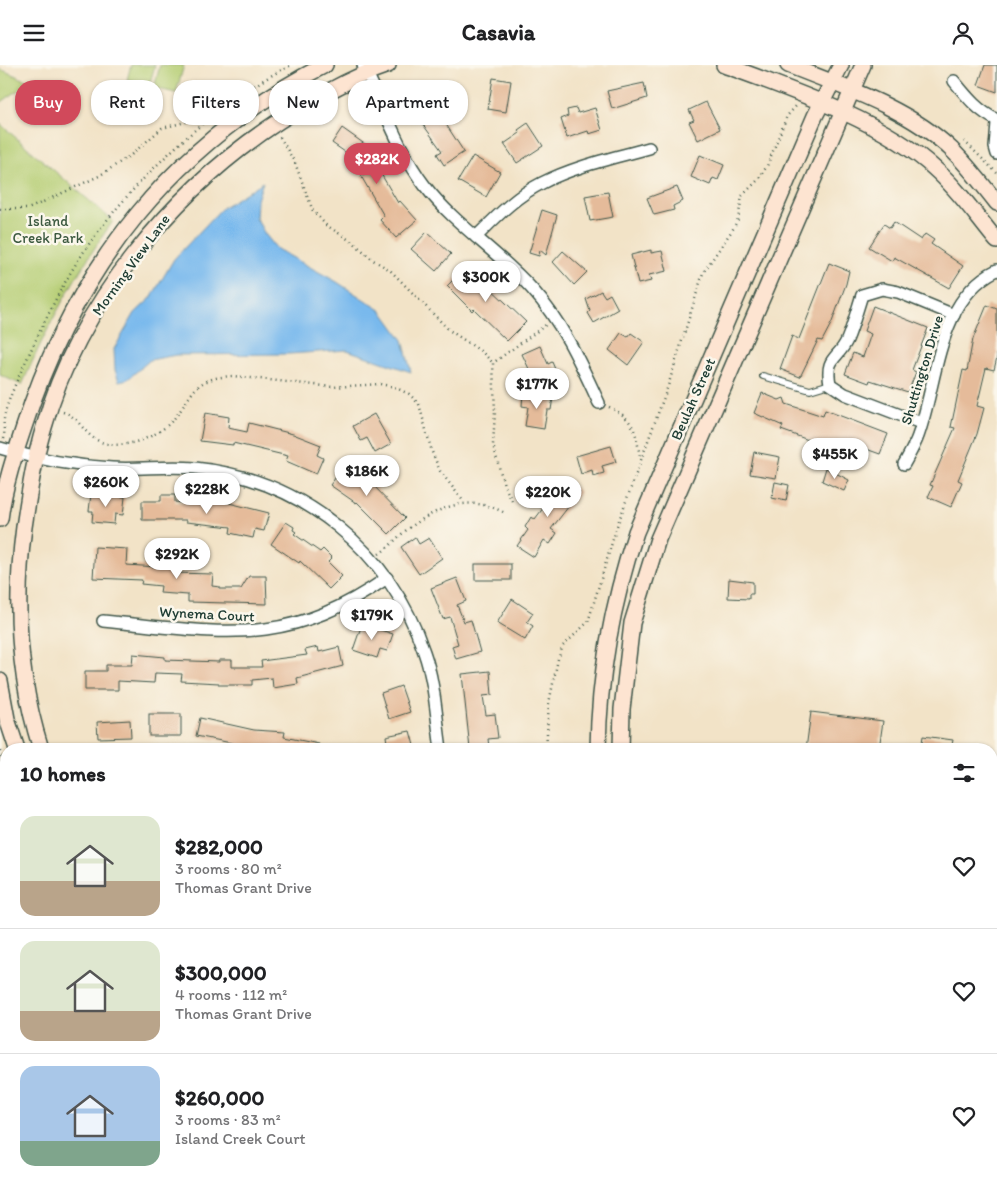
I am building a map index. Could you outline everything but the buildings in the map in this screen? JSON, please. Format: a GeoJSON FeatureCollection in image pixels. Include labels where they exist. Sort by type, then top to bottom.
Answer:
{"type":"FeatureCollection","features":[{"type":"Feature","properties":{"kind":"street","name":"Morning View Lane"},"geometry":{"type":"LineString","coordinates":[[0,519],[3,498],[35,393],[63,325],[98,265],[140,210],[188,160],[239,117],[299,78],[325,65]]}},
{"type":"Feature","properties":{"kind":"street","name":"Morning View Lane"},"geometry":{"type":"LineString","coordinates":[[38,743],[24,680],[18,597],[24,526],[37,457],[48,415],[76,347],[112,287],[153,231],[201,182],[252,139],[312,100],[365,69],[388,65]]}},
{"type":"Feature","properties":{"kind":"street"},"geometry":{"type":"LineString","coordinates":[[724,65],[821,103],[902,144],[936,169],[997,241]]}},
{"type":"Feature","properties":{"kind":"street"},"geometry":{"type":"LineString","coordinates":[[788,65],[853,92],[906,117],[951,150],[997,203]]}},
{"type":"Feature","properties":{"kind":"street","name":"Beulah Street"},"geometry":{"type":"LineString","coordinates":[[598,743],[598,705],[604,653],[622,574],[636,532],[821,103],[841,65]]}},
{"type":"Feature","properties":{"kind":"street","name":"Beulah Street"},"geometry":{"type":"LineString","coordinates":[[621,743],[622,709],[632,623],[658,539],[844,114],[863,65]]}},
{"type":"Feature","properties":{"kind":"street"},"geometry":{"type":"LineString","coordinates":[[365,69],[391,129],[410,165],[440,203],[530,287],[556,318],[599,403]]}},
{"type":"Feature","properties":{"kind":"street"},"geometry":{"type":"LineString","coordinates":[[954,81],[968,99],[984,114],[997,122],[995,147],[997,154]]}},
{"type":"Feature","properties":{"kind":"street"},"geometry":{"type":"LineString","coordinates":[[476,237],[508,206],[542,183],[569,171],[649,148]]}},
{"type":"Feature","properties":{"kind":"street","name":"Shuttington Drive"},"geometry":{"type":"LineString","coordinates":[[904,464],[918,436],[949,324],[963,297],[989,274],[997,270]]}},
{"type":"Feature","properties":{"kind":"street"},"geometry":{"type":"LineString","coordinates":[[921,423],[846,394],[830,384],[828,371],[832,357],[843,348],[862,295],[882,289],[898,292],[954,315]]}},
{"type":"Feature","properties":{"kind":"street"},"geometry":{"type":"LineString","coordinates":[[0,448],[37,457],[113,469],[194,468],[250,479],[310,505],[344,530],[372,559],[387,578],[409,615],[424,652],[433,685],[440,743]]}},
{"type":"Feature","properties":{"kind":"street","name":"Wynema Court"},"geometry":{"type":"LineString","coordinates":[[103,621],[220,633],[276,629],[333,611],[387,578]]}},
{"type":"Feature","properties":{"kind":"street"},"geometry":{"type":"LineString","coordinates":[[0,681],[7,719],[14,743]]}},
{"type":"Feature","properties":{"kind":"lane"},"geometry":{"type":"LineString","coordinates":[[763,376],[810,390],[830,384]]}},
{"type":"Feature","properties":{"kind":"path"},"geometry":{"type":"LineString","coordinates":[[546,743],[549,703],[558,659],[563,646],[588,622],[606,560],[640,460],[668,387],[703,273],[733,229],[738,219],[742,196],[758,180],[767,166],[787,116],[796,108]]}},
{"type":"Feature","properties":{"kind":"path"},"geometry":{"type":"LineString","coordinates":[[0,209],[28,209],[99,176],[131,155],[162,128],[174,125]]}},
{"type":"Feature","properties":{"kind":"path"},"geometry":{"type":"LineString","coordinates":[[279,135],[295,163],[313,211],[326,225],[354,243],[373,260],[390,270],[449,330],[482,352],[493,363],[495,413],[493,445],[504,485],[512,501]]}},
{"type":"Feature","properties":{"kind":"path"},"geometry":{"type":"LineString","coordinates":[[493,363],[528,336],[556,318]]}},
{"type":"Feature","properties":{"kind":"path"},"geometry":{"type":"LineString","coordinates":[[63,412],[70,413],[90,438],[109,445],[137,441],[152,436],[172,421],[188,397],[203,383],[217,377],[233,376],[333,387],[357,384],[394,387],[409,394],[419,404],[432,451],[440,471],[464,502]]}},
{"type":"Feature","properties":{"kind":"path"},"geometry":{"type":"LineString","coordinates":[[599,403],[624,413],[635,429],[640,460]]}},
{"type":"Feature","properties":{"kind":"path"},"geometry":{"type":"LineString","coordinates":[[372,559],[415,525],[464,502],[493,507],[504,513]]}},
{"type":"Feature","properties":{"kind":"green space"},"geometry":{"type":"Polygon","coordinates":[[[131,65],[155,65],[151,80],[127,80],[131,65]]]}},
{"type":"Feature","properties":{"kind":"green space"},"geometry":{"type":"Polygon","coordinates":[[[160,65],[184,65],[180,80],[173,80],[173,92],[163,90],[163,80],[156,80],[160,65]]]}},
{"type":"Feature","properties":{"kind":"green space"},"geometry":{"type":"Polygon","coordinates":[[[0,69],[25,80],[15,80],[15,92],[0,103],[0,69]]]}},
{"type":"Feature","properties":{"kind":"green space","name":"Island Creek Park"},"geometry":{"type":"Polygon","coordinates":[[[0,124],[113,221],[63,300],[22,385],[0,375],[0,124]]]}},
{"type":"Feature","properties":{"kind":"water"},"geometry":{"type":"Polygon","coordinates":[[[263,182],[257,200],[256,218],[265,234],[277,249],[337,282],[382,311],[403,340],[411,372],[347,350],[289,354],[176,355],[150,360],[128,379],[119,381],[115,370],[114,349],[135,313],[151,298],[174,259],[222,208],[263,182]]]}}]}
